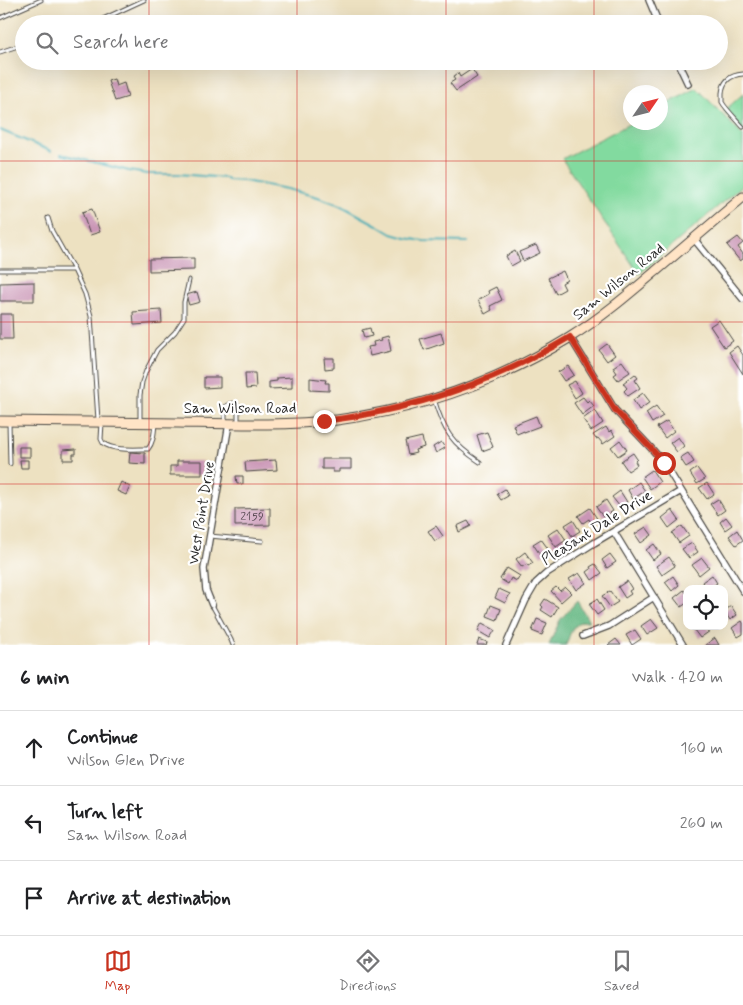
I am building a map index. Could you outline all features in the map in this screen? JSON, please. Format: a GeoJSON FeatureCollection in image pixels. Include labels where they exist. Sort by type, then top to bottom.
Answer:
{"type":"FeatureCollection","features":[{"type":"Feature","properties":{"kind":"street"},"geometry":{"type":"LineString","coordinates":[[649,0],[655,15]]}},
{"type":"Feature","properties":{"kind":"street"},"geometry":{"type":"LineString","coordinates":[[681,70],[688,84]]}},
{"type":"Feature","properties":{"kind":"street","name":"Sam Wilson Road"},"geometry":{"type":"LineString","coordinates":[[5,421],[280,424],[340,419],[386,411],[434,398],[509,370],[539,356],[592,323],[743,197]]}},
{"type":"Feature","properties":{"kind":"street"},"geometry":{"type":"LineString","coordinates":[[694,238],[743,299]]}},
{"type":"Feature","properties":{"kind":"street"},"geometry":{"type":"LineString","coordinates":[[570,337],[615,410],[664,463],[743,591]]}},
{"type":"Feature","properties":{"kind":"street","name":"West Point Drive"},"geometry":{"type":"LineString","coordinates":[[212,605],[206,590],[204,569],[231,424]]}},
{"type":"Feature","properties":{"kind":"street","name":"Pleasant Dale Drive"},"geometry":{"type":"LineString","coordinates":[[506,645],[526,600],[536,583],[547,573],[681,491]]}},
{"type":"Feature","properties":{"kind":"street"},"geometry":{"type":"LineString","coordinates":[[614,532],[683,645]]}},
{"type":"Feature","properties":{"kind":"street"},"geometry":{"type":"LineString","coordinates":[[583,636],[609,626],[654,597]]}},
{"type":"Feature","properties":{"kind":"lane"},"geometry":{"type":"LineString","coordinates":[[0,18],[41,0]]}},
{"type":"Feature","properties":{"kind":"lane"},"geometry":{"type":"LineString","coordinates":[[112,15],[144,0]]}},
{"type":"Feature","properties":{"kind":"lane"},"geometry":{"type":"LineString","coordinates":[[0,52],[15,47]]}},
{"type":"Feature","properties":{"kind":"lane"},"geometry":{"type":"LineString","coordinates":[[743,74],[729,78],[723,84],[722,102],[743,127]]}},
{"type":"Feature","properties":{"kind":"lane"},"geometry":{"type":"LineString","coordinates":[[48,218],[52,231],[85,294],[91,316],[101,438],[103,443],[114,448],[148,449],[153,440],[155,423]]}},
{"type":"Feature","properties":{"kind":"lane"},"geometry":{"type":"LineString","coordinates":[[0,270],[74,270]]}},
{"type":"Feature","properties":{"kind":"lane"},"geometry":{"type":"LineString","coordinates":[[140,422],[142,382],[157,350],[175,332],[184,318],[184,302],[189,280]]}},
{"type":"Feature","properties":{"kind":"lane"},"geometry":{"type":"LineString","coordinates":[[434,398],[439,416],[451,438],[467,454],[480,462]]}},
{"type":"Feature","properties":{"kind":"lane"},"geometry":{"type":"LineString","coordinates":[[236,403],[238,405],[231,424],[225,410],[226,406],[236,403]]}},
{"type":"Feature","properties":{"kind":"lane"},"geometry":{"type":"LineString","coordinates":[[5,421],[10,464]]}},
{"type":"Feature","properties":{"kind":"lane"},"geometry":{"type":"LineString","coordinates":[[210,536],[262,541]]}},
{"type":"Feature","properties":{"kind":"lane"},"geometry":{"type":"LineString","coordinates":[[212,605],[233,645]]}},
{"type":"Feature","properties":{"kind":"green space"},"geometry":{"type":"Polygon","coordinates":[[[697,88],[743,136],[743,185],[639,274],[562,159],[623,127],[623,130],[668,130],[668,103],[697,88]]]}},
{"type":"Feature","properties":{"kind":"green space"},"geometry":{"type":"Polygon","coordinates":[[[743,94],[743,133],[724,111],[743,94]]]}},
{"type":"Feature","properties":{"kind":"green space"},"geometry":{"type":"Polygon","coordinates":[[[577,601],[589,621],[579,622],[573,628],[566,645],[549,645],[560,620],[577,601]]]}},
{"type":"Feature","properties":{"kind":"building"},"geometry":{"type":"Polygon","coordinates":[[[473,70],[477,77],[456,91],[450,83],[455,80],[453,77],[458,73],[460,77],[473,70]]]}},
{"type":"Feature","properties":{"kind":"building"},"geometry":{"type":"Polygon","coordinates":[[[114,79],[116,86],[124,83],[128,97],[115,101],[108,81],[114,79]]]}},
{"type":"Feature","properties":{"kind":"building"},"geometry":{"type":"Polygon","coordinates":[[[92,209],[100,232],[90,235],[82,212],[92,209]]]}},
{"type":"Feature","properties":{"kind":"building"},"geometry":{"type":"Polygon","coordinates":[[[738,237],[743,243],[738,247],[743,254],[743,259],[740,261],[727,245],[738,237]]]}},
{"type":"Feature","properties":{"kind":"building"},"geometry":{"type":"Polygon","coordinates":[[[536,245],[540,253],[523,261],[519,252],[536,245]]]}},
{"type":"Feature","properties":{"kind":"building"},"geometry":{"type":"Polygon","coordinates":[[[515,251],[520,261],[511,266],[506,256],[515,251]]]}},
{"type":"Feature","properties":{"kind":"building"},"geometry":{"type":"Polygon","coordinates":[[[194,258],[194,270],[149,271],[149,259],[194,258]]]}},
{"type":"Feature","properties":{"kind":"building"},"geometry":{"type":"Polygon","coordinates":[[[563,271],[567,280],[562,283],[565,289],[556,294],[548,278],[563,271]]]}},
{"type":"Feature","properties":{"kind":"building"},"geometry":{"type":"Polygon","coordinates":[[[34,282],[34,301],[0,301],[0,283],[34,282]]]}},
{"type":"Feature","properties":{"kind":"building"},"geometry":{"type":"Polygon","coordinates":[[[496,287],[502,300],[490,306],[492,310],[485,314],[478,300],[489,294],[488,291],[496,287]]]}},
{"type":"Feature","properties":{"kind":"building"},"geometry":{"type":"Polygon","coordinates":[[[197,292],[200,302],[189,305],[186,295],[197,292]]]}},
{"type":"Feature","properties":{"kind":"building"},"geometry":{"type":"Polygon","coordinates":[[[161,310],[162,323],[134,325],[133,312],[161,310]]]}},
{"type":"Feature","properties":{"kind":"building"},"geometry":{"type":"Polygon","coordinates":[[[0,314],[12,314],[13,339],[0,339],[0,314]]]}},
{"type":"Feature","properties":{"kind":"building"},"geometry":{"type":"Polygon","coordinates":[[[719,320],[733,341],[724,347],[710,326],[719,320]]]}},
{"type":"Feature","properties":{"kind":"building"},"geometry":{"type":"Polygon","coordinates":[[[370,328],[372,336],[364,338],[362,330],[370,328]]]}},
{"type":"Feature","properties":{"kind":"building"},"geometry":{"type":"Polygon","coordinates":[[[441,333],[444,343],[424,350],[420,339],[441,333]]]}},
{"type":"Feature","properties":{"kind":"building"},"geometry":{"type":"Polygon","coordinates":[[[388,336],[391,351],[370,356],[368,347],[374,346],[373,342],[388,336]]]}},
{"type":"Feature","properties":{"kind":"building"},"geometry":{"type":"Polygon","coordinates":[[[607,344],[615,355],[607,361],[599,350],[607,344]]]}},
{"type":"Feature","properties":{"kind":"building"},"geometry":{"type":"Polygon","coordinates":[[[737,346],[743,355],[743,374],[729,352],[737,346]]]}},
{"type":"Feature","properties":{"kind":"building"},"geometry":{"type":"Polygon","coordinates":[[[324,358],[334,358],[334,368],[325,369],[324,358]]]}},
{"type":"Feature","properties":{"kind":"building"},"geometry":{"type":"Polygon","coordinates":[[[622,361],[630,372],[618,380],[614,375],[617,373],[613,367],[622,361]]]}},
{"type":"Feature","properties":{"kind":"building"},"geometry":{"type":"Polygon","coordinates":[[[568,366],[574,375],[564,381],[558,372],[568,366]]]}},
{"type":"Feature","properties":{"kind":"building"},"geometry":{"type":"Polygon","coordinates":[[[245,373],[255,373],[256,388],[246,389],[245,373]]]}},
{"type":"Feature","properties":{"kind":"building"},"geometry":{"type":"Polygon","coordinates":[[[635,374],[638,378],[635,380],[640,388],[628,396],[624,391],[627,388],[623,383],[635,374]]]}},
{"type":"Feature","properties":{"kind":"building"},"geometry":{"type":"Polygon","coordinates":[[[204,377],[220,377],[220,387],[204,388],[204,377]]]}},
{"type":"Feature","properties":{"kind":"building"},"geometry":{"type":"Polygon","coordinates":[[[292,377],[292,388],[269,389],[269,382],[277,381],[277,378],[292,377]]]}},
{"type":"Feature","properties":{"kind":"building"},"geometry":{"type":"Polygon","coordinates":[[[310,378],[326,380],[325,383],[329,383],[329,391],[310,390],[310,378]]]}},
{"type":"Feature","properties":{"kind":"building"},"geometry":{"type":"Polygon","coordinates":[[[575,381],[582,393],[575,398],[567,385],[575,381]]]}},
{"type":"Feature","properties":{"kind":"building"},"geometry":{"type":"Polygon","coordinates":[[[643,393],[650,402],[639,410],[633,400],[643,393]]]}},
{"type":"Feature","properties":{"kind":"building"},"geometry":{"type":"Polygon","coordinates":[[[583,397],[594,406],[582,415],[574,403],[583,397]]]}},
{"type":"Feature","properties":{"kind":"building"},"geometry":{"type":"Polygon","coordinates":[[[656,406],[663,416],[652,423],[646,413],[656,406]]]}},
{"type":"Feature","properties":{"kind":"building"},"geometry":{"type":"Polygon","coordinates":[[[595,410],[603,423],[591,431],[583,419],[595,410]]]}},
{"type":"Feature","properties":{"kind":"building"},"geometry":{"type":"Polygon","coordinates":[[[536,416],[540,426],[517,434],[513,425],[536,416]]]}},
{"type":"Feature","properties":{"kind":"building"},"geometry":{"type":"Polygon","coordinates":[[[667,421],[674,431],[665,438],[657,427],[667,421]]]}},
{"type":"Feature","properties":{"kind":"building"},"geometry":{"type":"Polygon","coordinates":[[[606,427],[615,436],[603,444],[593,435],[606,427]]]}},
{"type":"Feature","properties":{"kind":"building"},"geometry":{"type":"Polygon","coordinates":[[[487,432],[493,447],[482,451],[477,435],[487,432]]]}},
{"type":"Feature","properties":{"kind":"building"},"geometry":{"type":"Polygon","coordinates":[[[422,437],[424,447],[415,450],[416,453],[408,455],[405,441],[422,437]]]}},
{"type":"Feature","properties":{"kind":"building"},"geometry":{"type":"Polygon","coordinates":[[[678,437],[684,446],[677,452],[670,443],[678,437]]]}},
{"type":"Feature","properties":{"kind":"building"},"geometry":{"type":"Polygon","coordinates":[[[620,440],[627,450],[618,456],[611,447],[620,440]]]}},
{"type":"Feature","properties":{"kind":"building"},"geometry":{"type":"Polygon","coordinates":[[[441,442],[445,448],[436,453],[433,447],[441,442]]]}},
{"type":"Feature","properties":{"kind":"building"},"geometry":{"type":"Polygon","coordinates":[[[19,447],[30,447],[30,457],[19,457],[19,447]]]}},
{"type":"Feature","properties":{"kind":"building"},"geometry":{"type":"Polygon","coordinates":[[[76,449],[76,454],[73,454],[73,460],[63,460],[63,450],[76,449]]]}},
{"type":"Feature","properties":{"kind":"building"},"geometry":{"type":"Polygon","coordinates":[[[130,452],[145,453],[145,464],[129,463],[130,452]]]}},
{"type":"Feature","properties":{"kind":"building"},"geometry":{"type":"Polygon","coordinates":[[[633,453],[637,459],[635,461],[637,465],[628,471],[621,461],[633,453]]]}},
{"type":"Feature","properties":{"kind":"building"},"geometry":{"type":"Polygon","coordinates":[[[688,453],[694,462],[686,467],[680,458],[688,453]]]}},
{"type":"Feature","properties":{"kind":"building"},"geometry":{"type":"Polygon","coordinates":[[[322,459],[351,459],[351,469],[339,469],[339,472],[333,472],[333,469],[322,469],[322,459]]]}},
{"type":"Feature","properties":{"kind":"building"},"geometry":{"type":"Polygon","coordinates":[[[20,460],[28,460],[28,468],[21,468],[20,460]]]}},
{"type":"Feature","properties":{"kind":"building"},"geometry":{"type":"Polygon","coordinates":[[[276,460],[277,470],[246,472],[245,462],[276,460]]]}},
{"type":"Feature","properties":{"kind":"building"},"geometry":{"type":"Polygon","coordinates":[[[177,461],[202,461],[202,475],[170,475],[170,466],[177,466],[177,461]]]}},
{"type":"Feature","properties":{"kind":"building"},"geometry":{"type":"Polygon","coordinates":[[[697,468],[705,479],[697,484],[690,473],[697,468]]]}},
{"type":"Feature","properties":{"kind":"building"},"geometry":{"type":"Polygon","coordinates":[[[652,470],[660,482],[650,489],[642,477],[652,470]]]}},
{"type":"Feature","properties":{"kind":"building"},"geometry":{"type":"Polygon","coordinates":[[[236,476],[243,476],[243,484],[237,484],[236,476]]]}},
{"type":"Feature","properties":{"kind":"building"},"geometry":{"type":"Polygon","coordinates":[[[121,482],[130,487],[126,495],[117,491],[121,482]]]}},
{"type":"Feature","properties":{"kind":"building"},"geometry":{"type":"Polygon","coordinates":[[[639,482],[645,491],[633,499],[628,490],[639,482]]]}},
{"type":"Feature","properties":{"kind":"building"},"geometry":{"type":"Polygon","coordinates":[[[707,483],[714,494],[707,499],[699,488],[707,483]]]}},
{"type":"Feature","properties":{"kind":"building"},"geometry":{"type":"Polygon","coordinates":[[[505,489],[508,496],[501,500],[497,494],[505,489]]]}},
{"type":"Feature","properties":{"kind":"building"},"geometry":{"type":"Polygon","coordinates":[[[620,491],[627,502],[620,507],[612,497],[620,491]]]}},
{"type":"Feature","properties":{"kind":"building"},"geometry":{"type":"Polygon","coordinates":[[[718,499],[725,510],[718,515],[710,504],[718,499]]]}},
{"type":"Feature","properties":{"kind":"building"},"geometry":{"type":"Polygon","coordinates":[[[606,500],[613,511],[603,517],[596,507],[606,500]]]}},
{"type":"Feature","properties":{"kind":"building"},"geometry":{"type":"Polygon","coordinates":[[[270,508],[270,525],[235,526],[235,509],[270,508]]]}},
{"type":"Feature","properties":{"kind":"building"},"geometry":{"type":"Polygon","coordinates":[[[590,508],[598,520],[592,524],[589,519],[583,523],[578,516],[590,508]]]}},
{"type":"Feature","properties":{"kind":"building"},"geometry":{"type":"Polygon","coordinates":[[[672,510],[679,520],[669,528],[662,518],[672,510]]]}},
{"type":"Feature","properties":{"kind":"building"},"geometry":{"type":"Polygon","coordinates":[[[726,517],[732,525],[725,530],[720,522],[726,517]]]}},
{"type":"Feature","properties":{"kind":"building"},"geometry":{"type":"Polygon","coordinates":[[[573,520],[580,531],[572,536],[565,525],[573,520]]]}},
{"type":"Feature","properties":{"kind":"building"},"geometry":{"type":"Polygon","coordinates":[[[468,521],[471,526],[459,532],[457,526],[468,521]]]}},
{"type":"Feature","properties":{"kind":"building"},"geometry":{"type":"Polygon","coordinates":[[[436,526],[443,536],[435,541],[428,531],[436,526]]]}},
{"type":"Feature","properties":{"kind":"building"},"geometry":{"type":"Polygon","coordinates":[[[682,526],[689,536],[679,543],[672,533],[682,526]]]}},
{"type":"Feature","properties":{"kind":"building"},"geometry":{"type":"Polygon","coordinates":[[[646,527],[652,535],[641,543],[635,534],[646,527]]]}},
{"type":"Feature","properties":{"kind":"building"},"geometry":{"type":"Polygon","coordinates":[[[558,528],[566,540],[556,547],[548,535],[558,528]]]}},
{"type":"Feature","properties":{"kind":"building"},"geometry":{"type":"Polygon","coordinates":[[[737,530],[743,540],[736,545],[729,536],[737,530]]]}},
{"type":"Feature","properties":{"kind":"building"},"geometry":{"type":"Polygon","coordinates":[[[541,539],[549,550],[541,556],[533,544],[541,539]]]}},
{"type":"Feature","properties":{"kind":"building"},"geometry":{"type":"Polygon","coordinates":[[[692,543],[698,552],[689,558],[682,549],[692,543]]]}},
{"type":"Feature","properties":{"kind":"building"},"geometry":{"type":"Polygon","coordinates":[[[654,544],[661,554],[653,560],[646,550],[654,544]]]}},
{"type":"Feature","properties":{"kind":"building"},"geometry":{"type":"Polygon","coordinates":[[[525,552],[533,563],[522,567],[516,559],[525,552]]]}},
{"type":"Feature","properties":{"kind":"building"},"geometry":{"type":"Polygon","coordinates":[[[610,554],[616,562],[607,568],[602,560],[610,554]]]}},
{"type":"Feature","properties":{"kind":"building"},"geometry":{"type":"Polygon","coordinates":[[[669,557],[675,566],[662,575],[656,566],[669,557]]]}},
{"type":"Feature","properties":{"kind":"building"},"geometry":{"type":"Polygon","coordinates":[[[702,558],[709,567],[699,575],[692,565],[702,558]]]}},
{"type":"Feature","properties":{"kind":"building"},"geometry":{"type":"Polygon","coordinates":[[[595,564],[602,573],[592,580],[587,572],[595,564]]]}},
{"type":"Feature","properties":{"kind":"building"},"geometry":{"type":"Polygon","coordinates":[[[507,568],[520,576],[517,581],[511,578],[508,584],[500,579],[507,568]]]}},
{"type":"Feature","properties":{"kind":"building"},"geometry":{"type":"Polygon","coordinates":[[[579,573],[586,583],[576,590],[569,579],[579,573]]]}},
{"type":"Feature","properties":{"kind":"building"},"geometry":{"type":"Polygon","coordinates":[[[712,575],[717,583],[714,585],[704,585],[702,582],[712,575]]]}},
{"type":"Feature","properties":{"kind":"building"},"geometry":{"type":"Polygon","coordinates":[[[673,576],[679,585],[672,591],[665,582],[673,576]]]}},
{"type":"Feature","properties":{"kind":"building"},"geometry":{"type":"Polygon","coordinates":[[[627,581],[632,589],[629,591],[631,594],[625,598],[618,587],[627,581]]]}},
{"type":"Feature","properties":{"kind":"building"},"geometry":{"type":"Polygon","coordinates":[[[556,587],[560,591],[565,587],[571,593],[561,602],[551,591],[556,587]]]}},
{"type":"Feature","properties":{"kind":"building"},"geometry":{"type":"Polygon","coordinates":[[[499,589],[510,594],[505,603],[495,598],[499,589]]]}},
{"type":"Feature","properties":{"kind":"building"},"geometry":{"type":"Polygon","coordinates":[[[610,591],[618,602],[610,607],[602,596],[610,591]]]}},
{"type":"Feature","properties":{"kind":"building"},"geometry":{"type":"Polygon","coordinates":[[[683,591],[683,606],[681,607],[674,598],[683,591]]]}},
{"type":"Feature","properties":{"kind":"building"},"geometry":{"type":"Polygon","coordinates":[[[545,599],[558,607],[552,617],[541,610],[543,607],[541,605],[545,599]]]}},
{"type":"Feature","properties":{"kind":"building"},"geometry":{"type":"Polygon","coordinates":[[[597,599],[604,610],[597,615],[589,604],[597,599]]]}},
{"type":"Feature","properties":{"kind":"building"},"geometry":{"type":"Polygon","coordinates":[[[491,605],[501,609],[497,620],[487,616],[491,605]]]}},
{"type":"Feature","properties":{"kind":"building"},"geometry":{"type":"Polygon","coordinates":[[[731,606],[737,615],[730,620],[728,617],[728,608],[731,606]]]}},
{"type":"Feature","properties":{"kind":"building"},"geometry":{"type":"Polygon","coordinates":[[[537,619],[547,623],[542,635],[532,631],[537,619]]]}},
{"type":"Feature","properties":{"kind":"building"},"geometry":{"type":"Polygon","coordinates":[[[651,619],[658,628],[647,635],[641,626],[651,619]]]}},
{"type":"Feature","properties":{"kind":"building"},"geometry":{"type":"Polygon","coordinates":[[[742,621],[743,634],[738,637],[732,628],[742,621]]]}},
{"type":"Feature","properties":{"kind":"building"},"geometry":{"type":"Polygon","coordinates":[[[482,623],[495,630],[490,638],[478,631],[482,623]]]}},
{"type":"Feature","properties":{"kind":"building"},"geometry":{"type":"Polygon","coordinates":[[[635,630],[641,639],[632,645],[626,635],[635,630]]]}},
{"type":"Feature","properties":{"kind":"building"},"geometry":{"type":"Polygon","coordinates":[[[694,630],[709,630],[710,631],[700,638],[694,630]]]}},
{"type":"Feature","properties":{"kind":"building"},"geometry":{"type":"Polygon","coordinates":[[[715,638],[719,645],[705,645],[715,638]]]}},
{"type":"Feature","properties":{"kind":"building"},"geometry":{"type":"Polygon","coordinates":[[[479,639],[487,642],[486,645],[477,645],[479,639]]]}},
{"type":"Feature","properties":{"kind":"building"},"geometry":{"type":"Polygon","coordinates":[[[616,639],[621,645],[608,645],[616,639]]]}},
{"type":"Feature","properties":{"kind":"waterway"},"geometry":{"type":"LineString","coordinates":[[0,130],[51,151]]}},
{"type":"Feature","properties":{"kind":"waterway"},"geometry":{"type":"LineString","coordinates":[[61,154],[147,174],[178,174],[226,178],[228,180],[287,189],[340,205],[392,234],[423,241],[468,242]]}},
{"type":"Feature","properties":{"kind":"route"},"geometry":{"type":"LineString","coordinates":[[324,421],[386,411],[444,395],[509,370],[539,356],[570,337],[615,410],[664,463]]}}]}
